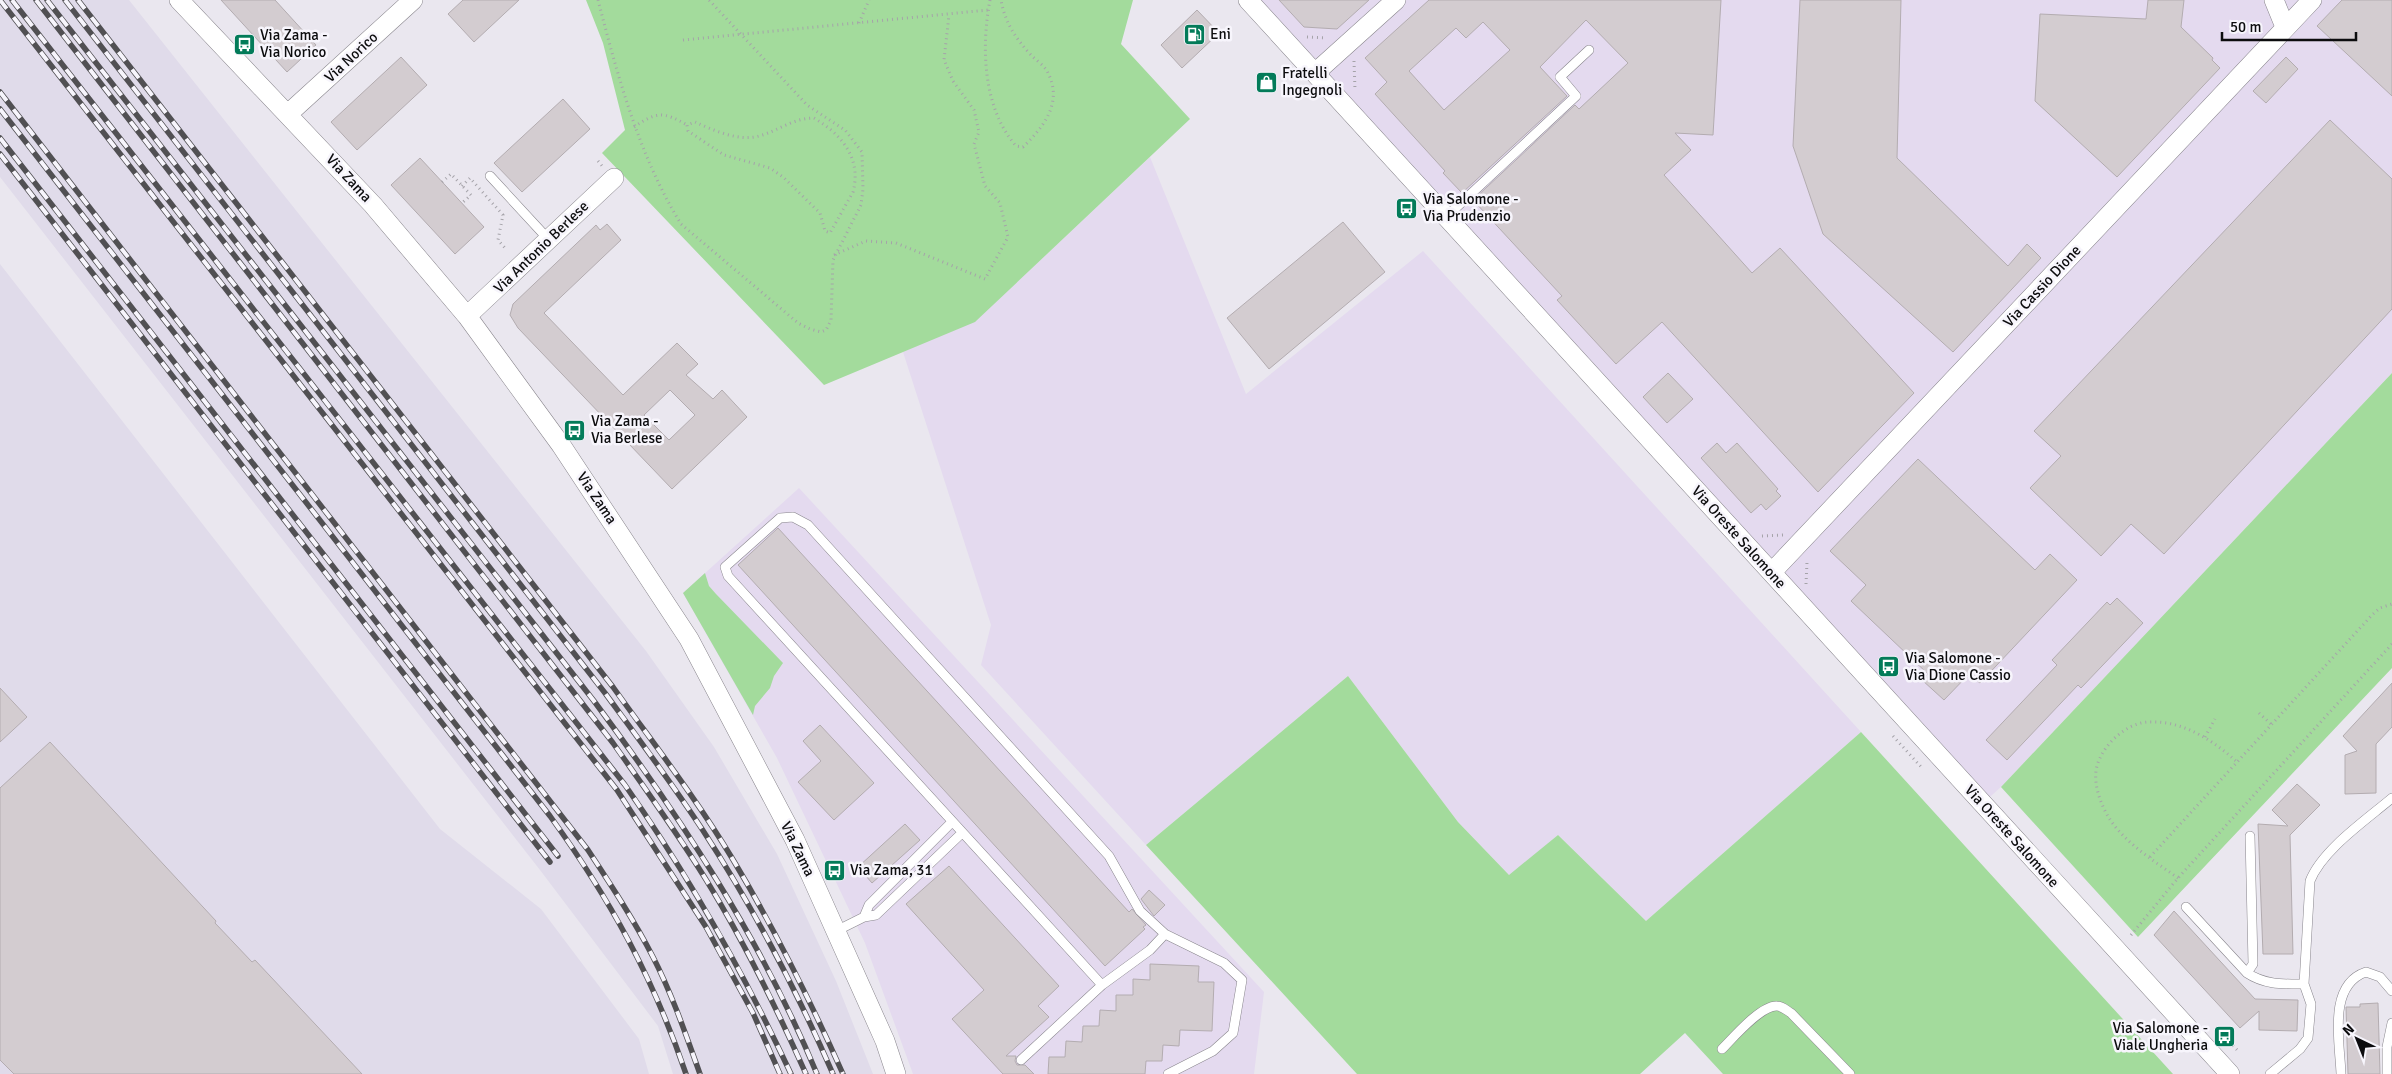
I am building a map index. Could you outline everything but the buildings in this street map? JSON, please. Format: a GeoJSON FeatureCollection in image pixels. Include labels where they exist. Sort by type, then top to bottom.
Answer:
{"type":"FeatureCollection","features":[{"type":"Feature","properties":{"kind":"street","name":"Via Zama"},"geometry":{"type":"LineString","coordinates":[[180,0],[374,205],[467,316],[561,444],[689,639],[795,840],[886,1041],[896,1074]]}},
{"type":"Feature","properties":{"kind":"street","name":"Via Norico"},"geometry":{"type":"LineString","coordinates":[[288,114],[413,0]]}},
{"type":"Feature","properties":{"kind":"street","name":"Via Oreste Salomone"},"geometry":{"type":"LineString","coordinates":[[1248,0],[2230,1074]]}},
{"type":"Feature","properties":{"kind":"street"},"geometry":{"type":"LineString","coordinates":[[1315,73],[1396,0]]}},
{"type":"Feature","properties":{"kind":"street"},"geometry":{"type":"LineString","coordinates":[[2274,0],[2286,27]]}},
{"type":"Feature","properties":{"kind":"street","name":"Via Cassio Dione"},"geometry":{"type":"LineString","coordinates":[[1772,572],[2312,0]]}},
{"type":"Feature","properties":{"kind":"street","name":"Via Antonio Berlese"},"geometry":{"type":"LineString","coordinates":[[467,316],[614,178]]}},
{"type":"Feature","properties":{"kind":"lane"},"geometry":{"type":"LineString","coordinates":[[1446,217],[1576,96],[1560,77],[1589,50]]}},
{"type":"Feature","properties":{"kind":"lane"},"geometry":{"type":"LineString","coordinates":[[490,176],[549,240]]}},
{"type":"Feature","properties":{"kind":"lane"},"geometry":{"type":"LineString","coordinates":[[1102,985],[728,576],[725,567],[780,518],[793,517],[808,526],[1109,856],[1140,911],[1164,934],[1224,963],[1242,980],[1233,1033],[1213,1051],[1168,1074]]}},
{"type":"Feature","properties":{"kind":"lane"},"geometry":{"type":"LineString","coordinates":[[2270,1074],[2300,1049],[2308,1038],[2311,1004],[2304,984],[2310,881],[2315,869],[2328,854],[2392,798]]}},
{"type":"Feature","properties":{"kind":"lane"},"geometry":{"type":"LineString","coordinates":[[864,916],[869,905],[952,822]]}},
{"type":"Feature","properties":{"kind":"lane"},"geometry":{"type":"LineString","coordinates":[[836,931],[864,916],[876,915],[962,833]]}},
{"type":"Feature","properties":{"kind":"lane"},"geometry":{"type":"LineString","coordinates":[[2247,973],[2253,964],[2250,836]]}},
{"type":"Feature","properties":{"kind":"lane"},"geometry":{"type":"LineString","coordinates":[[2186,907],[2247,973],[2257,980],[2272,983],[2304,984]]}},
{"type":"Feature","properties":{"kind":"lane"},"geometry":{"type":"LineString","coordinates":[[1021,1060],[1102,985],[1150,950],[1164,934]]}},
{"type":"Feature","properties":{"kind":"lane"},"geometry":{"type":"LineString","coordinates":[[2340,1074],[2339,1006],[2344,990],[2354,979],[2366,972],[2380,977],[2392,991]]}},
{"type":"Feature","properties":{"kind":"lane"},"geometry":{"type":"LineString","coordinates":[[1722,1049],[1762,1012],[1774,1006],[1782,1007],[1791,1013],[1850,1074]]}},
{"type":"Feature","properties":{"kind":"lane"},"geometry":{"type":"LineString","coordinates":[[2387,1074],[2387,1047],[2392,1024]]}},
{"type":"Feature","properties":{"kind":"path"},"geometry":{"type":"LineString","coordinates":[[598,0],[634,127],[668,203],[681,224],[798,323],[821,332],[830,325],[834,255],[861,205],[863,189],[862,152],[845,130],[817,113],[708,0]]}},
{"type":"Feature","properties":{"kind":"path"},"geometry":{"type":"LineString","coordinates":[[859,24],[869,0]]}},
{"type":"Feature","properties":{"kind":"path"},"geometry":{"type":"LineString","coordinates":[[990,0],[985,39],[993,104],[1006,134],[1016,146],[1023,147],[1048,119],[1054,95],[1048,71],[1010,29],[1003,14],[1001,0]]}},
{"type":"Feature","properties":{"kind":"path"},"geometry":{"type":"LineString","coordinates":[[683,40],[988,10]]}},
{"type":"Feature","properties":{"kind":"path"},"geometry":{"type":"LineString","coordinates":[[834,255],[866,241],[896,243],[985,279],[1008,236],[1000,203],[985,186],[974,144],[979,132],[974,110],[953,81],[944,60],[949,15]]}},
{"type":"Feature","properties":{"kind":"path"},"geometry":{"type":"LineString","coordinates":[[814,118],[817,113]]}},
{"type":"Feature","properties":{"kind":"path"},"geometry":{"type":"LineString","coordinates":[[634,127],[656,115],[673,117],[687,125]]}},
{"type":"Feature","properties":{"kind":"path"},"geometry":{"type":"LineString","coordinates":[[814,118],[843,140],[852,155],[854,164],[853,192],[830,233],[825,231],[820,213],[783,176],[770,168],[724,154],[688,131],[687,125],[695,122],[715,130],[753,138],[799,119],[814,118]]}},
{"type":"Feature","properties":{"kind":"path"},"geometry":{"type":"LineString","coordinates":[[442,182],[451,174],[462,186],[471,196],[462,204]]}},
{"type":"Feature","properties":{"kind":"path"},"geometry":{"type":"LineString","coordinates":[[462,186],[470,178],[500,211],[503,219],[498,240],[506,249]]}},
{"type":"Feature","properties":{"kind":"path"},"geometry":{"type":"LineString","coordinates":[[2150,857],[2372,615],[2380,608],[2392,604]]}},
{"type":"Feature","properties":{"kind":"path"},"geometry":{"type":"LineString","coordinates":[[2131,935],[2178,878],[2392,644]]}},
{"type":"Feature","properties":{"kind":"path"},"geometry":{"type":"LineString","coordinates":[[2259,713],[2271,724]]}},
{"type":"Feature","properties":{"kind":"path"},"geometry":{"type":"LineString","coordinates":[[2205,738],[2215,719]]}},
{"type":"Feature","properties":{"kind":"path"},"geometry":{"type":"LineString","coordinates":[[2178,878],[2133,844],[2110,818],[2100,799],[2096,783],[2096,770],[2099,760],[2106,748],[2127,728],[2147,722],[2172,724],[2205,738],[2237,762]]}},
{"type":"Feature","properties":{"kind":"path"},"geometry":{"type":"LineString","coordinates":[[1892,736],[1923,769]]}},
{"type":"Feature","properties":{"kind":"path"},"geometry":{"type":"LineString","coordinates":[[2216,1027],[2238,1051]]}},
{"type":"Feature","properties":{"kind":"shaded area"},"geometry":{"type":"Polygon","coordinates":[[[0,0],[129,0],[646,651],[714,747],[777,854],[836,981],[873,1074],[673,1074],[658,1026],[540,870],[0,177],[0,0]]]}},
{"type":"Feature","properties":{"kind":"shaded area"},"geometry":{"type":"Polygon","coordinates":[[[1248,0],[2392,0],[2392,373],[2001,787],[1983,803],[1248,0]]]}},
{"type":"Feature","properties":{"kind":"shaded area"},"geometry":{"type":"Polygon","coordinates":[[[1150,157],[1246,394],[1423,251],[1861,732],[1646,921],[1558,835],[1510,876],[1458,822],[1348,676],[1146,845],[981,665],[991,625],[903,352],[980,317],[1150,157]]]}},
{"type":"Feature","properties":{"kind":"shaded area"},"geometry":{"type":"Polygon","coordinates":[[[0,264],[440,829],[541,909],[639,1039],[649,1074],[0,1074],[0,264]]]}},
{"type":"Feature","properties":{"kind":"shaded area"},"geometry":{"type":"Polygon","coordinates":[[[799,488],[1264,992],[1254,1074],[913,1074],[865,943],[777,758],[683,593],[799,488]]]}},
{"type":"Feature","properties":{"kind":"green space"},"geometry":{"type":"Polygon","coordinates":[[[586,0],[1133,0],[1121,44],[1190,119],[975,322],[824,385],[602,153],[625,130],[603,43],[586,0]]]}},
{"type":"Feature","properties":{"kind":"green space"},"geometry":{"type":"Polygon","coordinates":[[[2392,373],[2392,668],[2138,937],[2001,787],[2392,373]]]}},
{"type":"Feature","properties":{"kind":"green space"},"geometry":{"type":"Polygon","coordinates":[[[705,573],[709,586],[783,663],[774,676],[770,688],[755,706],[753,715],[683,593],[705,573]]]}},
{"type":"Feature","properties":{"kind":"green space"},"geometry":{"type":"Polygon","coordinates":[[[1348,676],[1458,822],[1509,875],[1558,835],[1646,921],[1861,732],[2173,1074],[1723,1074],[1685,1033],[1640,1074],[1357,1074],[1146,845],[1348,676]]]}},
{"type":"Feature","properties":{"kind":"railway"},"geometry":{"type":"LineString","coordinates":[[0,0],[617,790],[706,927],[753,1013],[780,1074]]}},
{"type":"Feature","properties":{"kind":"railway"},"geometry":{"type":"LineString","coordinates":[[12,0],[625,785],[672,855],[735,962],[791,1074]]}},
{"type":"Feature","properties":{"kind":"railway"},"geometry":{"type":"LineString","coordinates":[[36,0],[613,743],[683,843],[733,926],[759,974],[806,1074]]}},
{"type":"Feature","properties":{"kind":"railway"},"geometry":{"type":"LineString","coordinates":[[47,0],[594,701],[626,745],[688,835],[745,928],[771,975],[817,1074]]}},
{"type":"Feature","properties":{"kind":"railway"},"geometry":{"type":"LineString","coordinates":[[65,0],[605,693],[666,777],[721,858],[756,918],[789,980],[833,1074]]}},
{"type":"Feature","properties":{"kind":"railway"},"geometry":{"type":"LineString","coordinates":[[78,0],[613,687],[674,771],[732,858],[762,911],[818,1019],[843,1074]]}},
{"type":"Feature","properties":{"kind":"railway"},"geometry":{"type":"LineString","coordinates":[[0,92],[588,850],[614,889],[653,957],[673,1000],[700,1074]]}},
{"type":"Feature","properties":{"kind":"railway"},"geometry":{"type":"LineString","coordinates":[[0,109],[550,816],[592,878],[628,940],[659,1004],[686,1074]]}},
{"type":"Feature","properties":{"kind":"railway"},"geometry":{"type":"LineString","coordinates":[[0,138],[558,856]]}},
{"type":"Feature","properties":{"kind":"railway"},"geometry":{"type":"LineString","coordinates":[[0,154],[550,862]]}},
{"type":"Feature","properties":{"kind":"place","name":"Eni"},"geometry":{"type":"Point","coordinates":[1194,34]}},
{"type":"Feature","properties":{"kind":"place","name":"Via Zama - Via Norico"},"geometry":{"type":"Point","coordinates":[244,44]}},
{"type":"Feature","properties":{"kind":"place","name":"Fratelli Ingegnoli"},"geometry":{"type":"Point","coordinates":[1266,82]}},
{"type":"Feature","properties":{"kind":"place","name":"Via Salomone - Via Prudenzio"},"geometry":{"type":"Point","coordinates":[1407,208]}},
{"type":"Feature","properties":{"kind":"place","name":"Via Zama - Via Berlese"},"geometry":{"type":"Point","coordinates":[575,430]}},
{"type":"Feature","properties":{"kind":"place","name":"Via Salomone - Via Dione Cassio"},"geometry":{"type":"Point","coordinates":[1889,667]}},
{"type":"Feature","properties":{"kind":"place","name":"Via Zama, 31"},"geometry":{"type":"Point","coordinates":[834,870]}},
{"type":"Feature","properties":{"kind":"place","name":"Via Salomone - Viale Ungheria"},"geometry":{"type":"Point","coordinates":[2224,1037]}}]}
